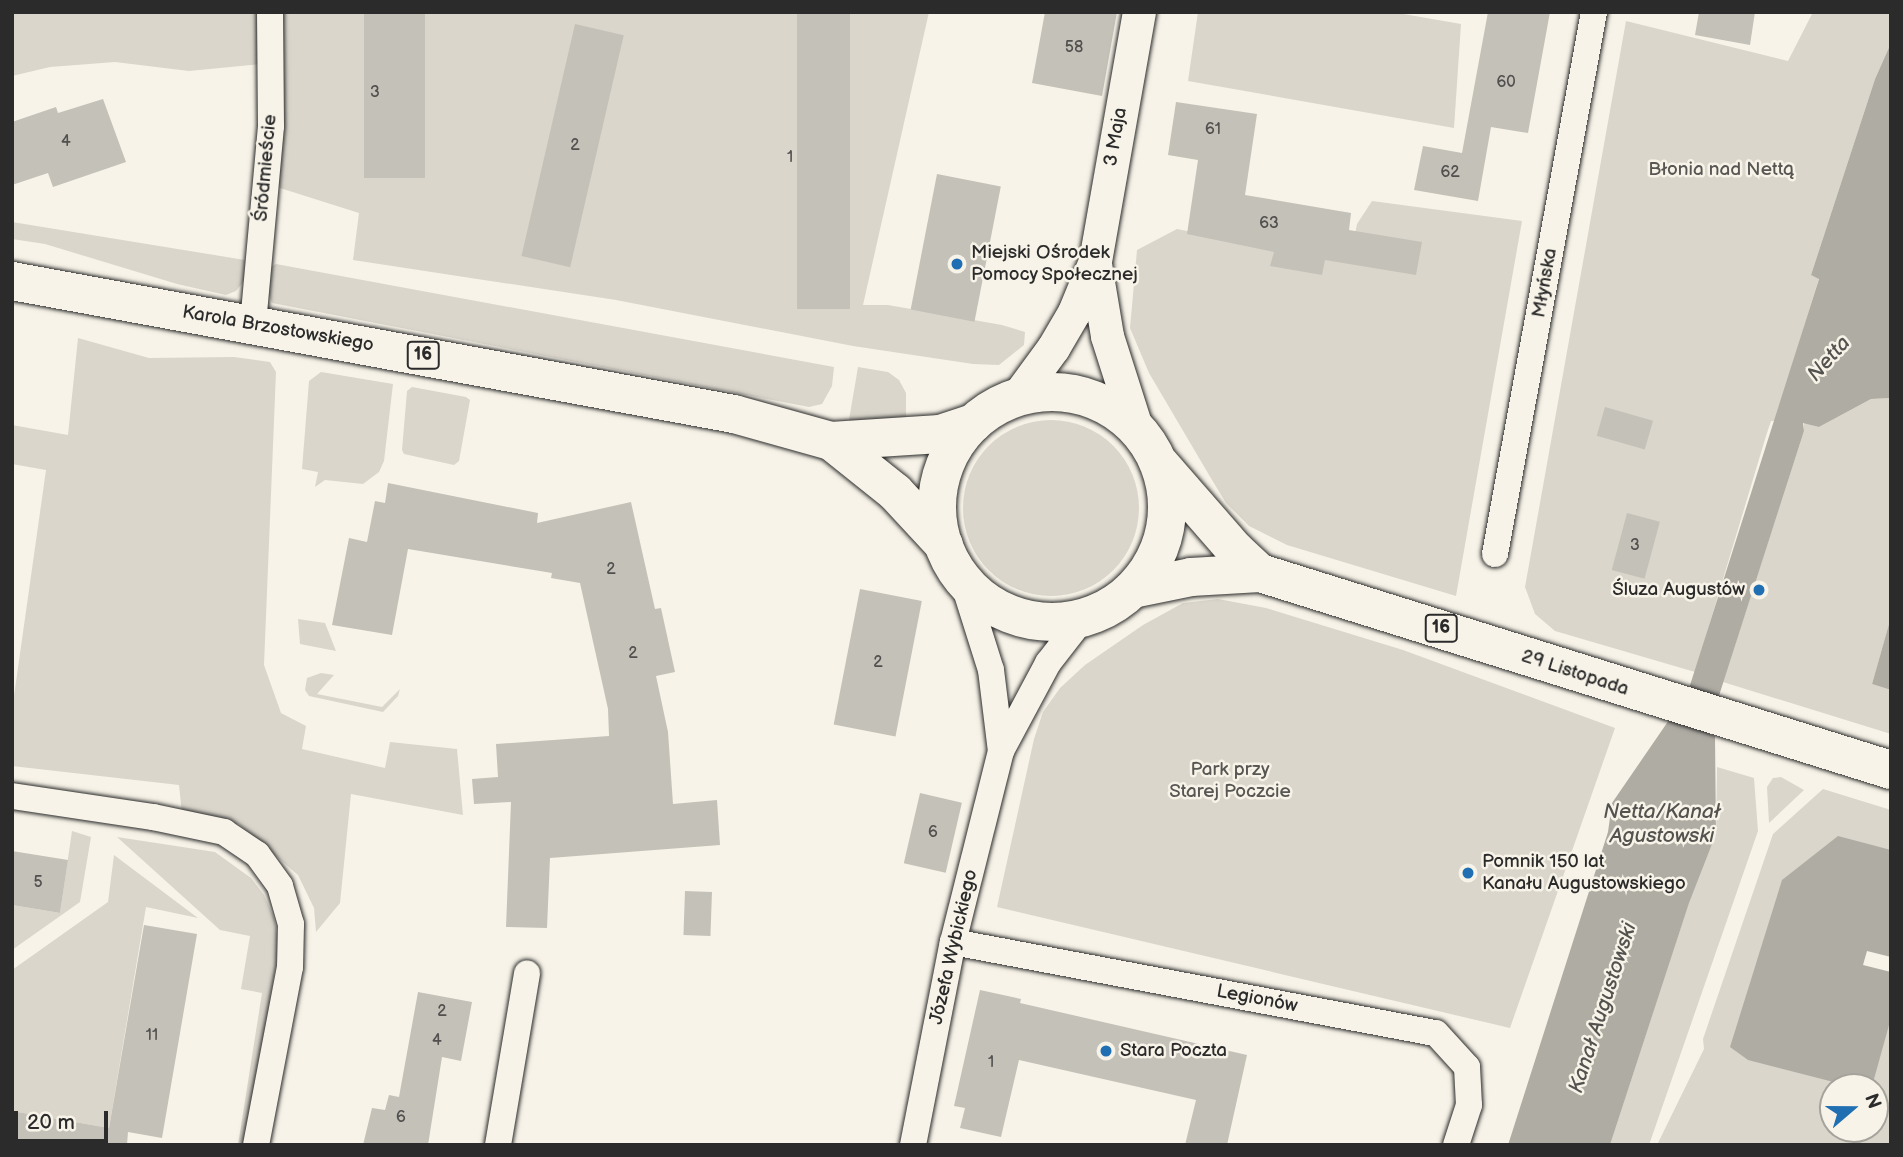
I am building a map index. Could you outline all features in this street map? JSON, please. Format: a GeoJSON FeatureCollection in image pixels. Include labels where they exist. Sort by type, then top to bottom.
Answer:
{"type":"FeatureCollection","features":[{"type":"Feature","properties":{"kind":"main road","name":"Karola Brzostowskiego"},"geometry":{"type":"LineString","coordinates":[[12,281],[734,414],[831,441],[922,437],[973,423]]}},
{"type":"Feature","properties":{"kind":"main road"},"geometry":{"type":"LineString","coordinates":[[1048,392],[1081,395],[1110,407],[1136,427],[1158,463],[1166,489],[1167,516],[1162,543],[1150,568],[1133,589],[1110,607],[1083,618],[1045,622],[1008,613],[975,592],[962,578],[944,545],[937,501],[948,459],[973,423],[994,408],[1017,397],[1048,392]]}},
{"type":"Feature","properties":{"kind":"main road","name":"Karola Brzostowskiego"},"geometry":{"type":"LineString","coordinates":[[831,441],[895,492],[944,545]]}},
{"type":"Feature","properties":{"kind":"main road","name":"29 Listopada"},"geometry":{"type":"LineString","coordinates":[[1158,463],[1235,550],[1260,573]]}},
{"type":"Feature","properties":{"kind":"main road","name":"29 Listopada"},"geometry":{"type":"LineString","coordinates":[[1133,589],[1191,577],[1260,573],[1438,627],[1620,688],[1891,770]]}},
{"type":"Feature","properties":{"kind":"street","name":"Śródmieście"},"geometry":{"type":"LineString","coordinates":[[253,324],[271,126],[271,12]]}},
{"type":"Feature","properties":{"kind":"street","name":"3 Maja"},"geometry":{"type":"LineString","coordinates":[[1017,397],[1053,348],[1074,312],[1095,261],[1139,12]]}},
{"type":"Feature","properties":{"kind":"street","name":"Młyńska"},"geometry":{"type":"LineString","coordinates":[[1495,554],[1594,12]]}},
{"type":"Feature","properties":{"kind":"street","name":"3 Maja"},"geometry":{"type":"LineString","coordinates":[[1095,261],[1107,336],[1136,427]]}},
{"type":"Feature","properties":{"kind":"street","name":"Józefa Wybickiego"},"geometry":{"type":"LineString","coordinates":[[962,578],[990,670],[1001,751]]}},
{"type":"Feature","properties":{"kind":"street","name":"Józefa Wybickiego"},"geometry":{"type":"LineString","coordinates":[[913,1145],[953,942],[1001,751],[1048,663],[1083,618]]}},
{"type":"Feature","properties":{"kind":"street"},"geometry":{"type":"LineString","coordinates":[[12,796],[153,817],[224,832],[257,854],[280,886],[291,924],[290,967],[256,1145]]}},
{"type":"Feature","properties":{"kind":"street","name":"Legionów"},"geometry":{"type":"LineString","coordinates":[[953,942],[1436,1033],[1467,1067],[1469,1105],[1456,1145]]}},
{"type":"Feature","properties":{"kind":"street"},"geometry":{"type":"LineString","coordinates":[[498,1145],[527,974]]}},
{"type":"Feature","properties":{"kind":"green space"},"geometry":{"type":"Polygon","coordinates":[[[12,12],[258,12],[261,64],[189,71],[115,62],[50,67],[12,76],[12,12]]]}},
{"type":"Feature","properties":{"kind":"green space"},"geometry":{"type":"Polygon","coordinates":[[[277,12],[929,12],[863,305],[888,305],[1002,325],[1025,332],[1024,345],[999,365],[973,364],[853,346],[616,300],[353,260],[359,213],[280,188],[274,168],[277,12]]]}},
{"type":"Feature","properties":{"kind":"green space"},"geometry":{"type":"Polygon","coordinates":[[[1198,12],[1392,12],[1461,24],[1454,128],[1188,81],[1198,12]]]}},
{"type":"Feature","properties":{"kind":"green space","name":"Błonia nad Nettą"},"geometry":{"type":"Polygon","coordinates":[[[1813,12],[1891,12],[1891,43],[1875,79],[1811,275],[1819,278],[1775,421],[1771,421],[1766,436],[1695,672],[1555,631],[1535,614],[1525,587],[1626,21],[1788,61],[1813,12]]]}},
{"type":"Feature","properties":{"kind":"green space"},"geometry":{"type":"Polygon","coordinates":[[[1372,201],[1522,221],[1456,596],[1287,545],[1249,526],[1226,503],[1212,480],[1149,373],[1130,328],[1137,250],[1177,229],[1349,263],[1357,224],[1372,201]]]}},
{"type":"Feature","properties":{"kind":"green space"},"geometry":{"type":"Polygon","coordinates":[[[12,222],[245,260],[244,281],[236,291],[226,295],[177,284],[45,244],[12,239],[12,222]]]}},
{"type":"Feature","properties":{"kind":"green space"},"geometry":{"type":"Polygon","coordinates":[[[276,264],[834,367],[832,386],[822,404],[809,407],[272,303],[268,292],[269,268],[276,264]]]}},
{"type":"Feature","properties":{"kind":"green space"},"geometry":{"type":"Polygon","coordinates":[[[78,338],[149,358],[234,357],[270,362],[276,372],[264,665],[281,713],[306,726],[302,749],[385,768],[390,742],[457,749],[463,815],[351,794],[340,903],[316,932],[314,908],[298,875],[239,824],[182,814],[179,785],[12,766],[12,710],[46,470],[12,464],[12,425],[68,435],[78,338]]]}},
{"type":"Feature","properties":{"kind":"green space"},"geometry":{"type":"Polygon","coordinates":[[[858,367],[888,372],[899,380],[906,393],[906,425],[861,424],[849,420],[858,367]]]}},
{"type":"Feature","properties":{"kind":"green space"},"geometry":{"type":"Polygon","coordinates":[[[321,372],[393,384],[384,461],[379,472],[363,484],[325,480],[315,487],[318,472],[302,469],[309,381],[321,372]]]}},
{"type":"Feature","properties":{"kind":"green space"},"geometry":{"type":"Polygon","coordinates":[[[412,387],[470,400],[459,461],[454,465],[404,454],[402,450],[407,391],[412,387]]]}},
{"type":"Feature","properties":{"kind":"green space"},"geometry":{"type":"Polygon","coordinates":[[[1891,398],[1891,617],[1872,684],[1891,690],[1891,734],[1723,682],[1804,431],[1804,422],[1819,427],[1871,399],[1891,398]]]}},
{"type":"Feature","properties":{"kind":"green space"},"geometry":{"type":"Polygon","coordinates":[[[1051,420],[1085,427],[1113,446],[1132,474],[1139,508],[1132,542],[1113,570],[1085,589],[1051,596],[1017,589],[989,570],[970,542],[963,508],[970,474],[989,446],[1017,427],[1051,420]]]}},
{"type":"Feature","properties":{"kind":"green space","name":"Park przy Starej Poczcie"},"geometry":{"type":"Polygon","coordinates":[[[1218,599],[1266,608],[1403,650],[1615,728],[1510,1028],[997,907],[1034,739],[1043,712],[1060,688],[1085,665],[1143,625],[1183,603],[1218,599]]]}},
{"type":"Feature","properties":{"kind":"green space"},"geometry":{"type":"Polygon","coordinates":[[[298,619],[325,623],[336,651],[300,644],[298,619]]]}},
{"type":"Feature","properties":{"kind":"green space"},"geometry":{"type":"Polygon","coordinates":[[[321,673],[334,675],[317,694],[382,707],[400,689],[398,696],[383,712],[309,696],[305,690],[307,678],[321,673]]]}},
{"type":"Feature","properties":{"kind":"green space"},"geometry":{"type":"Polygon","coordinates":[[[1717,767],[1754,778],[1758,831],[1649,1145],[1610,1145],[1689,902],[1716,834],[1717,767]]]}},
{"type":"Feature","properties":{"kind":"green space"},"geometry":{"type":"Polygon","coordinates":[[[1781,777],[1804,790],[1769,823],[1767,787],[1773,778],[1781,777]]]}},
{"type":"Feature","properties":{"kind":"green space"},"geometry":{"type":"Polygon","coordinates":[[[1823,789],[1891,810],[1891,1145],[1657,1145],[1704,1049],[1703,1039],[1773,834],[1823,789]]]}},
{"type":"Feature","properties":{"kind":"green space"},"geometry":{"type":"Polygon","coordinates":[[[72,831],[91,837],[80,902],[12,950],[12,905],[60,913],[72,831]]]}},
{"type":"Feature","properties":{"kind":"green space"},"geometry":{"type":"Polygon","coordinates":[[[117,837],[215,852],[251,878],[264,895],[274,918],[279,945],[247,1145],[238,1145],[262,993],[241,989],[250,936],[220,930],[117,837]]]}},
{"type":"Feature","properties":{"kind":"green space"},"geometry":{"type":"Polygon","coordinates":[[[114,855],[198,918],[146,907],[109,1128],[12,1111],[12,970],[108,902],[114,855]]]}},
{"type":"Feature","properties":{"kind":"water"},"geometry":{"type":"Polygon","coordinates":[[[1891,43],[1891,398],[1871,399],[1819,427],[1803,423],[1804,431],[1707,733],[1715,736],[1716,834],[1689,903],[1610,1145],[1508,1145],[1608,832],[1612,803],[1669,720],[1678,723],[1819,279],[1811,275],[1875,79],[1891,43]]]}},
{"type":"Feature","properties":{"kind":"water"},"geometry":{"type":"Polygon","coordinates":[[[1891,617],[1891,690],[1872,684],[1891,617]]]}},
{"type":"Feature","properties":{"kind":"water"},"geometry":{"type":"Polygon","coordinates":[[[1838,836],[1891,850],[1891,1018],[1876,1073],[1819,1073],[1819,1078],[1748,1060],[1730,1047],[1782,880],[1838,836]]]}},
{"type":"Feature","properties":{"kind":"pier"},"geometry":{"type":"Polygon","coordinates":[[[1867,951],[1891,957],[1891,972],[1863,965],[1867,951]]]}},
{"type":"Feature","properties":{"kind":"building"},"geometry":{"type":"Polygon","coordinates":[[[364,12],[425,12],[425,178],[364,178],[364,12]]]}},
{"type":"Feature","properties":{"kind":"building"},"geometry":{"type":"Polygon","coordinates":[[[797,12],[850,12],[850,309],[797,309],[797,12]]]}},
{"type":"Feature","properties":{"kind":"building"},"geometry":{"type":"Polygon","coordinates":[[[1045,12],[1117,12],[1102,96],[1032,83],[1045,12]]]}},
{"type":"Feature","properties":{"kind":"building"},"geometry":{"type":"Polygon","coordinates":[[[1488,12],[1550,12],[1528,133],[1491,127],[1478,201],[1414,190],[1423,146],[1462,153],[1488,12]]]}},
{"type":"Feature","properties":{"kind":"building"},"geometry":{"type":"Polygon","coordinates":[[[1699,12],[1755,12],[1750,45],[1695,35],[1699,12]]]}},
{"type":"Feature","properties":{"kind":"building"},"geometry":{"type":"Polygon","coordinates":[[[575,24],[624,35],[570,267],[521,256],[575,24]]]}},
{"type":"Feature","properties":{"kind":"building"},"geometry":{"type":"Polygon","coordinates":[[[103,99],[126,162],[53,187],[48,173],[12,185],[12,122],[56,107],[58,113],[103,99]]]}},
{"type":"Feature","properties":{"kind":"building"},"geometry":{"type":"Polygon","coordinates":[[[1176,102],[1257,114],[1245,195],[1351,213],[1349,230],[1422,242],[1416,275],[1325,260],[1322,275],[1270,266],[1274,252],[1187,234],[1198,160],[1168,155],[1176,102]]]}},
{"type":"Feature","properties":{"kind":"building"},"geometry":{"type":"Polygon","coordinates":[[[937,174],[1001,186],[974,322],[911,309],[937,174]]]}},
{"type":"Feature","properties":{"kind":"building"},"geometry":{"type":"Polygon","coordinates":[[[1605,407],[1653,421],[1645,450],[1597,436],[1605,407]]]}},
{"type":"Feature","properties":{"kind":"building"},"geometry":{"type":"Polygon","coordinates":[[[388,483],[538,513],[537,523],[631,502],[655,609],[661,608],[675,672],[656,676],[668,732],[673,804],[717,800],[720,845],[550,858],[547,928],[506,927],[511,802],[474,804],[472,779],[498,777],[496,744],[609,736],[608,709],[580,583],[551,578],[552,573],[408,549],[392,635],[332,625],[349,538],[367,542],[375,501],[385,503],[388,483]]]}},
{"type":"Feature","properties":{"kind":"building"},"geometry":{"type":"Polygon","coordinates":[[[1627,513],[1660,522],[1645,579],[1612,570],[1627,513]]]}},
{"type":"Feature","properties":{"kind":"building"},"geometry":{"type":"Polygon","coordinates":[[[860,589],[922,601],[896,736],[834,724],[860,589]]]}},
{"type":"Feature","properties":{"kind":"building"},"geometry":{"type":"Polygon","coordinates":[[[920,793],[962,803],[946,873],[904,863],[920,793]]]}},
{"type":"Feature","properties":{"kind":"building"},"geometry":{"type":"Polygon","coordinates":[[[12,851],[68,860],[60,913],[12,905],[12,851]]]}},
{"type":"Feature","properties":{"kind":"building"},"geometry":{"type":"Polygon","coordinates":[[[685,891],[712,892],[710,936],[683,935],[685,891]]]}},
{"type":"Feature","properties":{"kind":"building"},"geometry":{"type":"Polygon","coordinates":[[[144,925],[197,934],[162,1138],[128,1132],[127,1145],[12,1145],[12,1111],[109,1128],[144,925]]]}},
{"type":"Feature","properties":{"kind":"building"},"geometry":{"type":"Polygon","coordinates":[[[980,990],[1021,999],[1020,1003],[1247,1055],[1227,1145],[1185,1145],[1196,1100],[1019,1060],[1001,1137],[960,1128],[965,1108],[954,1106],[980,990]]]}},
{"type":"Feature","properties":{"kind":"building"},"geometry":{"type":"Polygon","coordinates":[[[418,992],[472,1002],[461,1061],[442,1057],[428,1145],[363,1145],[372,1108],[385,1110],[389,1095],[399,1097],[418,992]]]}},
{"type":"Feature","properties":{"kind":"place","name":"Miejski Ośrodek Pomocy Społecznej"},"geometry":{"type":"Point","coordinates":[957,264]}},
{"type":"Feature","properties":{"kind":"place","name":"Śluza Augustów"},"geometry":{"type":"Point","coordinates":[1759,590]}},
{"type":"Feature","properties":{"kind":"place","name":"Pomnik 150 lat Kanału Augustowskiego"},"geometry":{"type":"Point","coordinates":[1468,873]}},
{"type":"Feature","properties":{"kind":"place","name":"Stara Poczta"},"geometry":{"type":"Point","coordinates":[1106,1051]}},
{"type":"Feature","properties":{"kind":"water label","name":"Netta"},"geometry":{"type":"Point","coordinates":[1829,359]}},
{"type":"Feature","properties":{"kind":"water label","name":"Netta/Kanał Agustowski"},"geometry":{"type":"Point","coordinates":[1662,824]}},
{"type":"Feature","properties":{"kind":"water label","name":"Kanał Augustowski"},"geometry":{"type":"Point","coordinates":[1603,1008]}}]}
